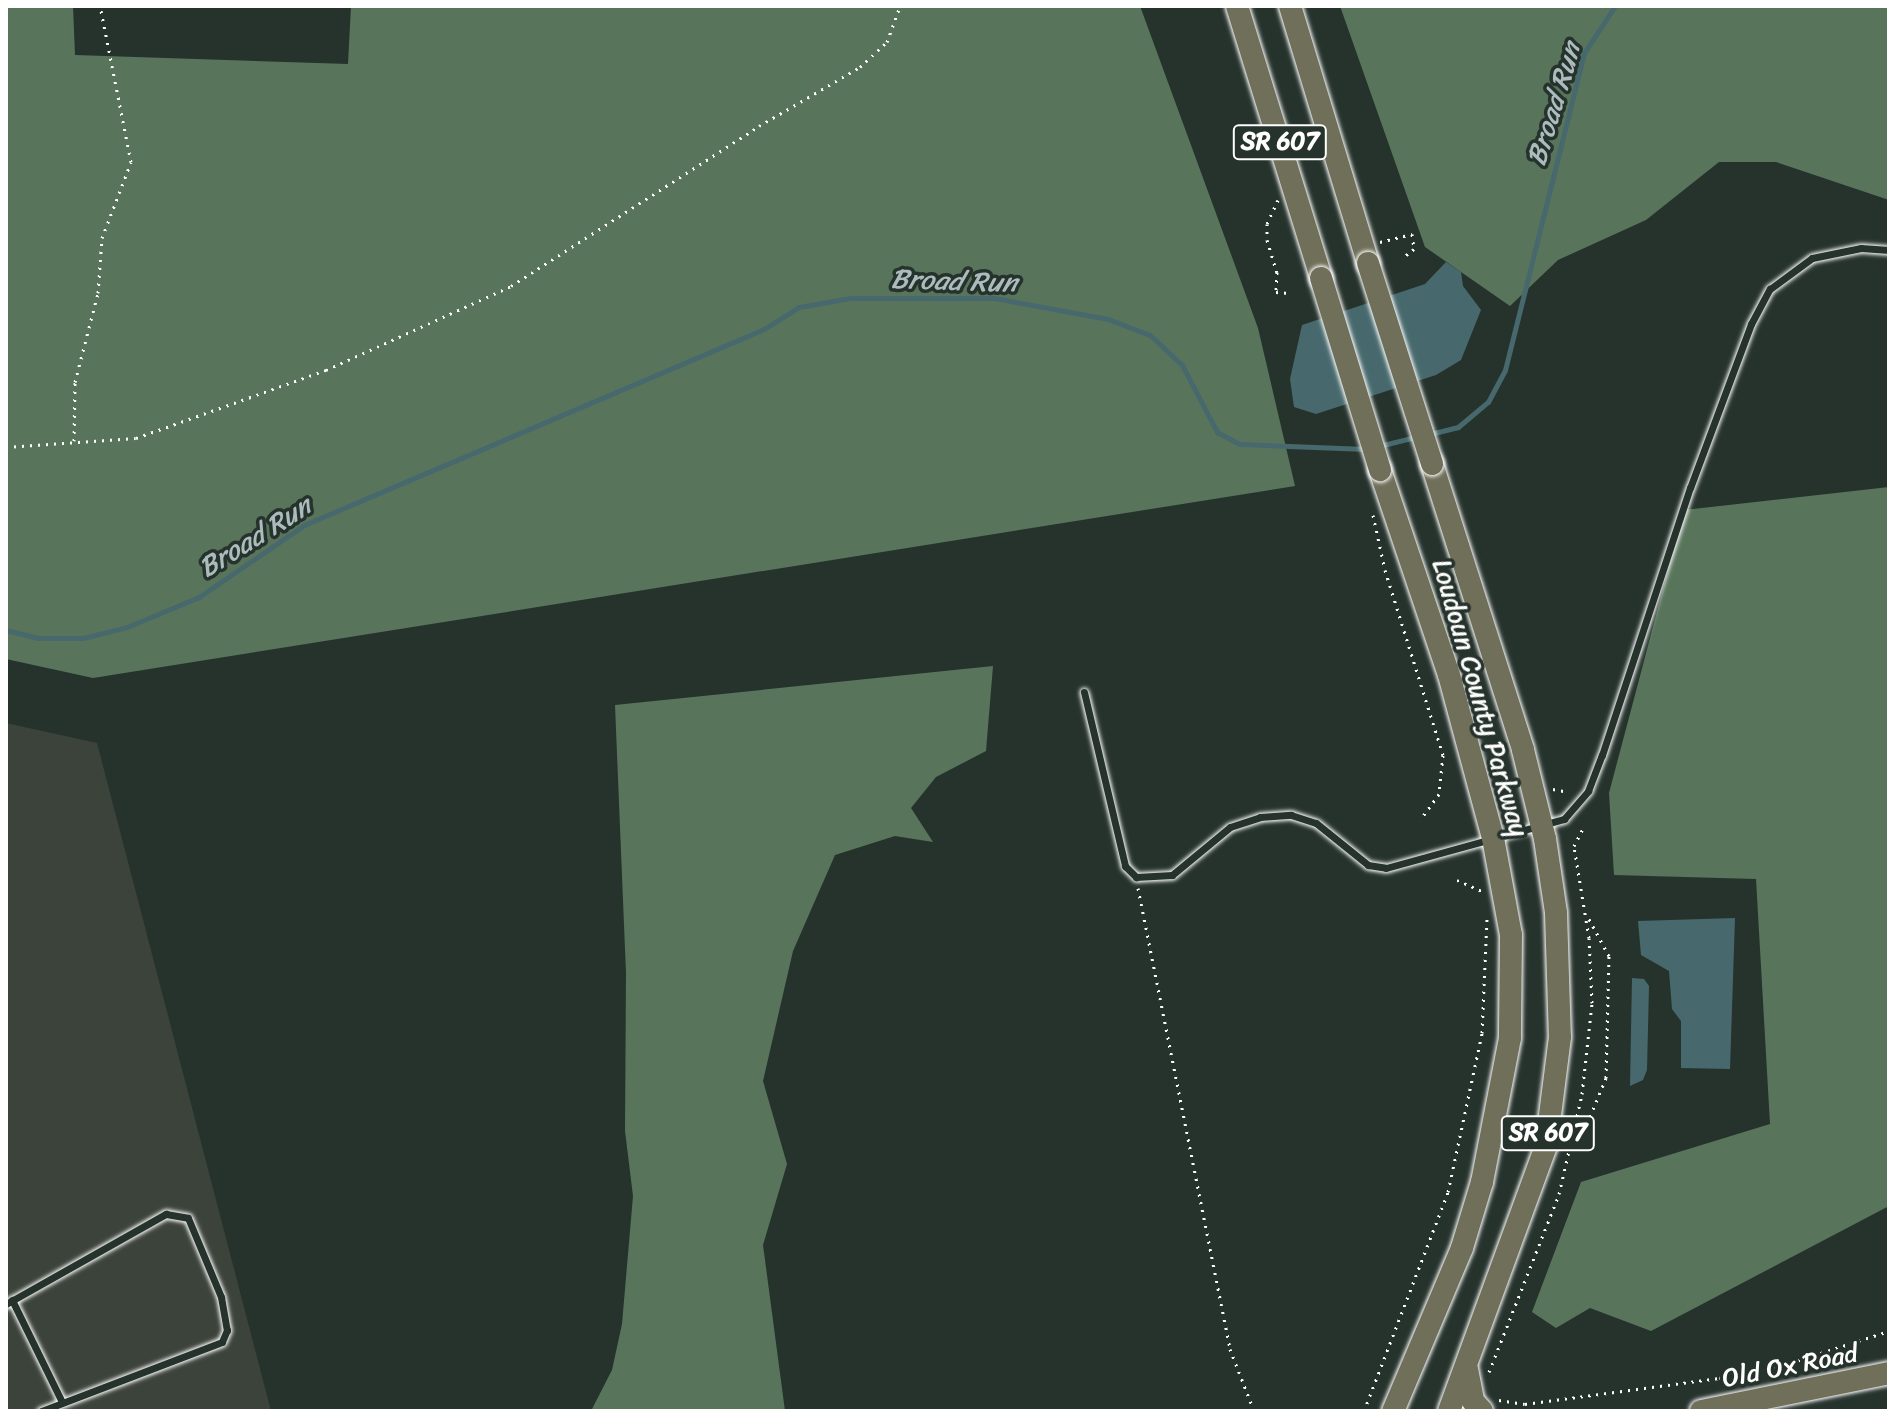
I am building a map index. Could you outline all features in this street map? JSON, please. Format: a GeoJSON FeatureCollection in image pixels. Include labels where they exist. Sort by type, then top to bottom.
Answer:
{"type":"FeatureCollection","features":[{"type":"Feature","properties":{"kind":"main road","name":"Loudoun County Parkway"},"geometry":{"type":"LineString","coordinates":[[1237,6],[1380,470],[1449,675],[1493,838],[1511,935],[1510,1038],[1498,1117],[1462,1248],[1393,1411]]}},
{"type":"Feature","properties":{"kind":"main road","name":"Loudoun County Parkway"},"geometry":{"type":"LineString","coordinates":[[1290,6],[1542,829],[1558,952],[1560,1037],[1551,1112],[1532,1191],[1449,1411]]}},
{"type":"Feature","properties":{"kind":"main road"},"geometry":{"type":"LineString","coordinates":[[1467,1365],[1473,1401],[1488,1404]]}},
{"type":"Feature","properties":{"kind":"main road","name":"Old Ox Road"},"geometry":{"type":"LineString","coordinates":[[1701,1411],[1889,1373]]}},
{"type":"Feature","properties":{"kind":"lane"},"geometry":{"type":"LineString","coordinates":[[1084,692],[1125,866],[1136,877],[1172,875],[1230,827],[1276,815],[1316,823],[1368,865],[1386,868],[1493,838],[1542,829],[1570,814],[1588,791],[1705,447],[1751,324],[1770,289],[1812,258],[1861,248],[1889,250]]}},
{"type":"Feature","properties":{"kind":"lane"},"geometry":{"type":"LineString","coordinates":[[41,1411],[222,1342],[227,1330],[221,1297],[188,1218],[166,1214],[9,1302],[62,1402]]}},
{"type":"Feature","properties":{"kind":"path"},"geometry":{"type":"LineString","coordinates":[[74,441],[75,382],[98,293],[102,238],[131,162],[100,6]]}},
{"type":"Feature","properties":{"kind":"path"},"geometry":{"type":"LineString","coordinates":[[6,447],[136,438],[326,370],[511,286],[759,126],[860,67],[887,42],[900,6]]}},
{"type":"Feature","properties":{"kind":"path"},"geometry":{"type":"LineString","coordinates":[[1279,197],[1267,224],[1267,240],[1277,272],[1276,292],[1289,293]]}},
{"type":"Feature","properties":{"kind":"path"},"geometry":{"type":"LineString","coordinates":[[1380,242],[1412,234],[1414,249],[1405,256]]}},
{"type":"Feature","properties":{"kind":"path"},"geometry":{"type":"LineString","coordinates":[[1373,513],[1385,570],[1443,755],[1442,785],[1434,803],[1420,820]]}},
{"type":"Feature","properties":{"kind":"path"},"geometry":{"type":"LineString","coordinates":[[1434,803],[1440,809]]}},
{"type":"Feature","properties":{"kind":"path"},"geometry":{"type":"LineString","coordinates":[[1136,877],[1230,1349],[1254,1411]]}},
{"type":"Feature","properties":{"kind":"path"},"geometry":{"type":"LineString","coordinates":[[1471,883],[1473,877]]}},
{"type":"Feature","properties":{"kind":"path"},"geometry":{"type":"LineString","coordinates":[[1457,880],[1471,883],[1485,896]]}},
{"type":"Feature","properties":{"kind":"path"},"geometry":{"type":"LineString","coordinates":[[1364,1411],[1448,1192],[1463,1133],[1487,996],[1486,904]]}},
{"type":"Feature","properties":{"kind":"path"},"geometry":{"type":"LineString","coordinates":[[1576,1131],[1587,1124],[1606,1078],[1609,956],[1586,915]]}},
{"type":"Feature","properties":{"kind":"path"},"geometry":{"type":"LineString","coordinates":[[1488,1404],[1525,1404],[1719,1378],[1790,1363],[1889,1331]]}},
{"type":"Feature","properties":{"kind":"path"},"geometry":{"type":"LineString","coordinates":[[1488,1383],[1495,1350]]}},
{"type":"Feature","properties":{"kind":"shaded area"},"geometry":{"type":"Polygon","coordinates":[[[6,723],[97,743],[271,1411],[6,1411],[6,723]]]}},
{"type":"Feature","properties":{"kind":"green space"},"geometry":{"type":"Polygon","coordinates":[[[6,6],[73,6],[75,55],[348,64],[351,6],[1140,6],[1258,328],[1295,486],[93,678],[6,659],[6,6]]]}},
{"type":"Feature","properties":{"kind":"green space"},"geometry":{"type":"Polygon","coordinates":[[[1340,6],[1889,6],[1889,200],[1776,162],[1719,162],[1646,220],[1558,260],[1510,306],[1425,247],[1340,6]]]}},
{"type":"Feature","properties":{"kind":"green space"},"geometry":{"type":"Polygon","coordinates":[[[1889,487],[1889,1206],[1651,1331],[1590,1308],[1556,1328],[1532,1312],[1581,1182],[1770,1124],[1756,879],[1614,875],[1609,793],[1684,510],[1889,487]]]}},
{"type":"Feature","properties":{"kind":"green space"},"geometry":{"type":"Polygon","coordinates":[[[993,666],[986,751],[936,777],[911,808],[933,842],[895,836],[835,855],[793,951],[763,1081],[787,1164],[763,1245],[785,1411],[591,1411],[612,1370],[622,1324],[633,1196],[625,1131],[626,973],[615,705],[993,666]]]}},
{"type":"Feature","properties":{"kind":"water"},"geometry":{"type":"Polygon","coordinates":[[[1446,262],[1461,272],[1463,286],[1481,310],[1461,360],[1436,375],[1316,414],[1294,407],[1290,379],[1302,325],[1425,284],[1446,262]]]}},
{"type":"Feature","properties":{"kind":"water"},"geometry":{"type":"Polygon","coordinates":[[[1735,918],[1730,1069],[1681,1068],[1681,1021],[1672,1009],[1669,971],[1641,955],[1638,921],[1735,918]]]}},
{"type":"Feature","properties":{"kind":"water"},"geometry":{"type":"Polygon","coordinates":[[[1632,978],[1644,979],[1649,986],[1647,1070],[1643,1080],[1630,1086],[1632,978]]]}},
{"type":"Feature","properties":{"kind":"waterway","name":"Broad Run"},"geometry":{"type":"LineString","coordinates":[[1430,434],[1458,427],[1488,402],[1505,370],[1584,53],[1615,6]]}},
{"type":"Feature","properties":{"kind":"waterway","name":"Broad Run"},"geometry":{"type":"LineString","coordinates":[[6,630],[37,638],[83,638],[127,627],[199,597],[304,525],[764,329],[799,307],[850,298],[994,298],[1108,319],[1150,335],[1182,365],[1217,432],[1240,444],[1366,449]]}},
{"type":"Feature","properties":{"kind":"waterway","name":"Broad Run"},"geometry":{"type":"LineString","coordinates":[[1379,446],[1416,437]]}}]}
